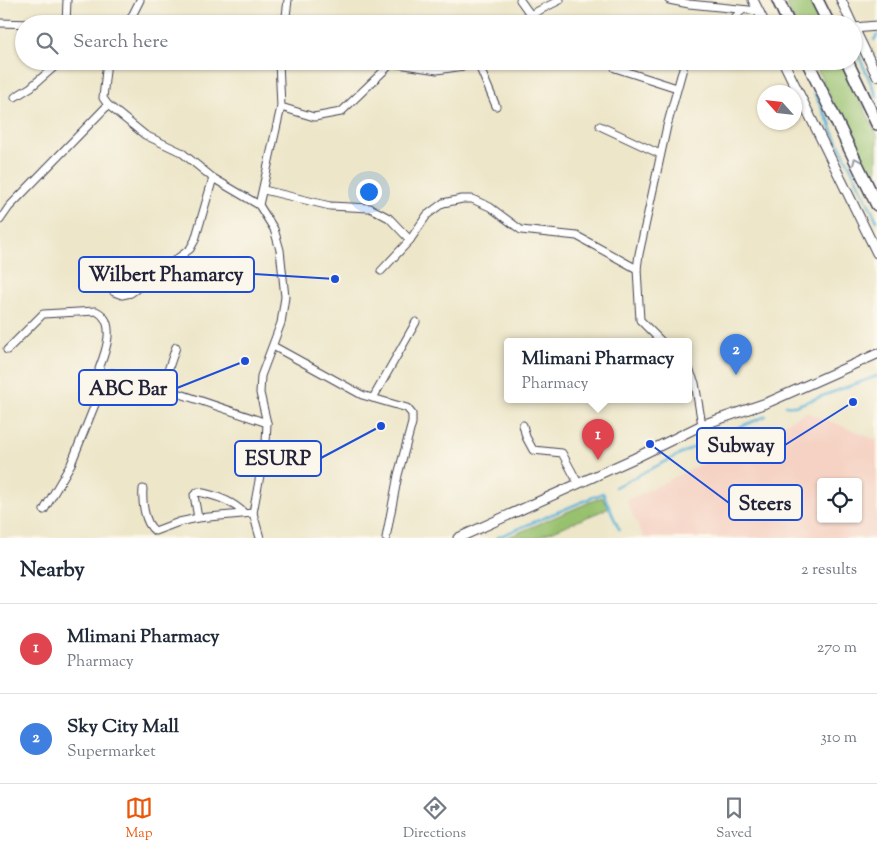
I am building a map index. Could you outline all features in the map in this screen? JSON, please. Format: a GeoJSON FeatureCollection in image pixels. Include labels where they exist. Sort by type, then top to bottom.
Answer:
{"type":"FeatureCollection","features":[{"type":"Feature","properties":{"kind":"main road"},"geometry":{"type":"LineString","coordinates":[[778,0],[785,15]]}},
{"type":"Feature","properties":{"kind":"main road"},"geometry":{"type":"LineString","coordinates":[[817,0],[824,15]]}},
{"type":"Feature","properties":{"kind":"main road"},"geometry":{"type":"LineString","coordinates":[[811,70],[877,205]]}},
{"type":"Feature","properties":{"kind":"main road"},"geometry":{"type":"LineString","coordinates":[[851,70],[877,124]]}},
{"type":"Feature","properties":{"kind":"street"},"geometry":{"type":"LineString","coordinates":[[67,15],[68,0]]}},
{"type":"Feature","properties":{"kind":"street"},"geometry":{"type":"LineString","coordinates":[[132,15],[140,0]]}},
{"type":"Feature","properties":{"kind":"street"},"geometry":{"type":"LineString","coordinates":[[286,15],[288,0]]}},
{"type":"Feature","properties":{"kind":"street"},"geometry":{"type":"LineString","coordinates":[[520,0],[530,14],[560,0]]}},
{"type":"Feature","properties":{"kind":"street"},"geometry":{"type":"LineString","coordinates":[[669,0],[689,4],[759,11]]}},
{"type":"Feature","properties":{"kind":"street"},"geometry":{"type":"LineString","coordinates":[[753,0],[761,15]]}},
{"type":"Feature","properties":{"kind":"street"},"geometry":{"type":"LineString","coordinates":[[841,0],[848,15]]}},
{"type":"Feature","properties":{"kind":"street"},"geometry":{"type":"LineString","coordinates":[[737,15],[742,10]]}},
{"type":"Feature","properties":{"kind":"street"},"geometry":{"type":"LineString","coordinates":[[0,23],[15,23]]}},
{"type":"Feature","properties":{"kind":"street"},"geometry":{"type":"LineString","coordinates":[[862,26],[877,26]]}},
{"type":"Feature","properties":{"kind":"street"},"geometry":{"type":"LineString","coordinates":[[862,45],[877,76]]}},
{"type":"Feature","properties":{"kind":"street"},"geometry":{"type":"LineString","coordinates":[[15,97],[31,87],[51,70]]}},
{"type":"Feature","properties":{"kind":"street"},"geometry":{"type":"LineString","coordinates":[[106,70],[103,98],[108,105],[136,129],[181,152],[213,178],[259,205],[274,230],[278,243],[285,297],[281,323],[261,376],[260,393],[267,423],[263,466],[253,513],[260,538]]}},
{"type":"Feature","properties":{"kind":"street"},"geometry":{"type":"LineString","coordinates":[[259,205],[264,190],[281,108],[279,70]]}},
{"type":"Feature","properties":{"kind":"street"},"geometry":{"type":"LineString","coordinates":[[281,108],[314,117],[341,112],[386,70]]}},
{"type":"Feature","properties":{"kind":"street"},"geometry":{"type":"LineString","coordinates":[[480,70],[496,106]]}},
{"type":"Feature","properties":{"kind":"street"},"geometry":{"type":"LineString","coordinates":[[621,70],[677,88]]}},
{"type":"Feature","properties":{"kind":"street"},"geometry":{"type":"LineString","coordinates":[[658,338],[640,320],[637,269],[641,240],[660,154],[682,70]]}},
{"type":"Feature","properties":{"kind":"street"},"geometry":{"type":"LineString","coordinates":[[787,70],[877,253]]}},
{"type":"Feature","properties":{"kind":"street"},"geometry":{"type":"LineString","coordinates":[[0,220],[9,207],[108,105]]}},
{"type":"Feature","properties":{"kind":"street"},"geometry":{"type":"LineString","coordinates":[[600,126],[660,154]]}},
{"type":"Feature","properties":{"kind":"street"},"geometry":{"type":"LineString","coordinates":[[114,292],[122,294],[132,293],[190,249],[195,240],[213,178]]}},
{"type":"Feature","properties":{"kind":"street"},"geometry":{"type":"LineString","coordinates":[[264,190],[330,206],[370,208],[389,218],[410,240]]}},
{"type":"Feature","properties":{"kind":"street"},"geometry":{"type":"LineString","coordinates":[[381,271],[410,240],[427,215],[435,208],[451,200],[472,199],[490,207],[516,228],[577,236],[637,269]]}},
{"type":"Feature","properties":{"kind":"street"},"geometry":{"type":"LineString","coordinates":[[7,350],[43,314],[96,311],[104,315],[108,324],[107,339],[100,369],[106,378]]}},
{"type":"Feature","properties":{"kind":"street"},"geometry":{"type":"LineString","coordinates":[[373,398],[416,322]]}},
{"type":"Feature","properties":{"kind":"street"},"geometry":{"type":"LineString","coordinates":[[273,346],[312,369],[373,398],[407,408],[412,414],[412,423],[398,475],[386,538]]}},
{"type":"Feature","properties":{"kind":"street"},"geometry":{"type":"LineString","coordinates":[[162,388],[176,347]]}},
{"type":"Feature","properties":{"kind":"street"},"geometry":{"type":"LineString","coordinates":[[458,538],[702,425],[769,402],[877,354]]}},
{"type":"Feature","properties":{"kind":"street"},"geometry":{"type":"LineString","coordinates":[[44,510],[71,464],[106,378],[115,373],[267,423]]}},
{"type":"Feature","properties":{"kind":"street"},"geometry":{"type":"LineString","coordinates":[[692,376],[695,383],[702,425]]}},
{"type":"Feature","properties":{"kind":"street"},"geometry":{"type":"LineString","coordinates":[[523,425],[526,437],[533,450],[562,453],[578,483]]}},
{"type":"Feature","properties":{"kind":"street"},"geometry":{"type":"LineString","coordinates":[[143,488],[143,505],[151,528],[154,531],[178,522],[198,518],[253,513]]}},
{"type":"Feature","properties":{"kind":"street"},"geometry":{"type":"LineString","coordinates":[[198,518],[194,495],[198,492],[235,504],[244,514]]}},
{"type":"Feature","properties":{"kind":"shaded area"},"geometry":{"type":"Polygon","coordinates":[[[807,412],[877,440],[877,538],[644,538],[626,501],[807,412]]]}},
{"type":"Feature","properties":{"kind":"green space"},"geometry":{"type":"Polygon","coordinates":[[[785,0],[813,0],[820,15],[791,15],[785,0]]]}},
{"type":"Feature","properties":{"kind":"green space"},"geometry":{"type":"Polygon","coordinates":[[[817,70],[846,70],[877,135],[877,192],[817,70]]]}},
{"type":"Feature","properties":{"kind":"green space"},"geometry":{"type":"Polygon","coordinates":[[[602,497],[609,508],[536,538],[506,538],[602,497]]]}},
{"type":"Feature","properties":{"kind":"waterway"},"geometry":{"type":"LineString","coordinates":[[874,40],[877,35]]}},
{"type":"Feature","properties":{"kind":"waterway"},"geometry":{"type":"LineString","coordinates":[[862,63],[877,97]]}},
{"type":"Feature","properties":{"kind":"waterway"},"geometry":{"type":"LineString","coordinates":[[832,125],[814,93],[877,221]]}},
{"type":"Feature","properties":{"kind":"waterway"},"geometry":{"type":"LineString","coordinates":[[786,405],[795,406],[877,376]]}},
{"type":"Feature","properties":{"kind":"waterway"},"geometry":{"type":"LineString","coordinates":[[615,487],[702,443],[766,416]]}},
{"type":"Feature","properties":{"kind":"waterway"},"geometry":{"type":"LineString","coordinates":[[496,538],[603,493],[619,529]]}},
{"type":"Feature","properties":{"kind":"place","name":"Wilbert Phamarcy"},"geometry":{"type":"Point","coordinates":[335,279]}},
{"type":"Feature","properties":{"kind":"place","name":"ABC Bar"},"geometry":{"type":"Point","coordinates":[245,361]}},
{"type":"Feature","properties":{"kind":"place","name":"Sky City Mall"},"geometry":{"type":"Point","coordinates":[736,375]}},
{"type":"Feature","properties":{"kind":"place","name":"Subway"},"geometry":{"type":"Point","coordinates":[853,402]}},
{"type":"Feature","properties":{"kind":"place","name":"ESURP"},"geometry":{"type":"Point","coordinates":[381,426]}},
{"type":"Feature","properties":{"kind":"place","name":"Steers"},"geometry":{"type":"Point","coordinates":[650,444]}},
{"type":"Feature","properties":{"kind":"place","name":"Mlimani Pharmacy"},"geometry":{"type":"Point","coordinates":[598,460]}}]}
